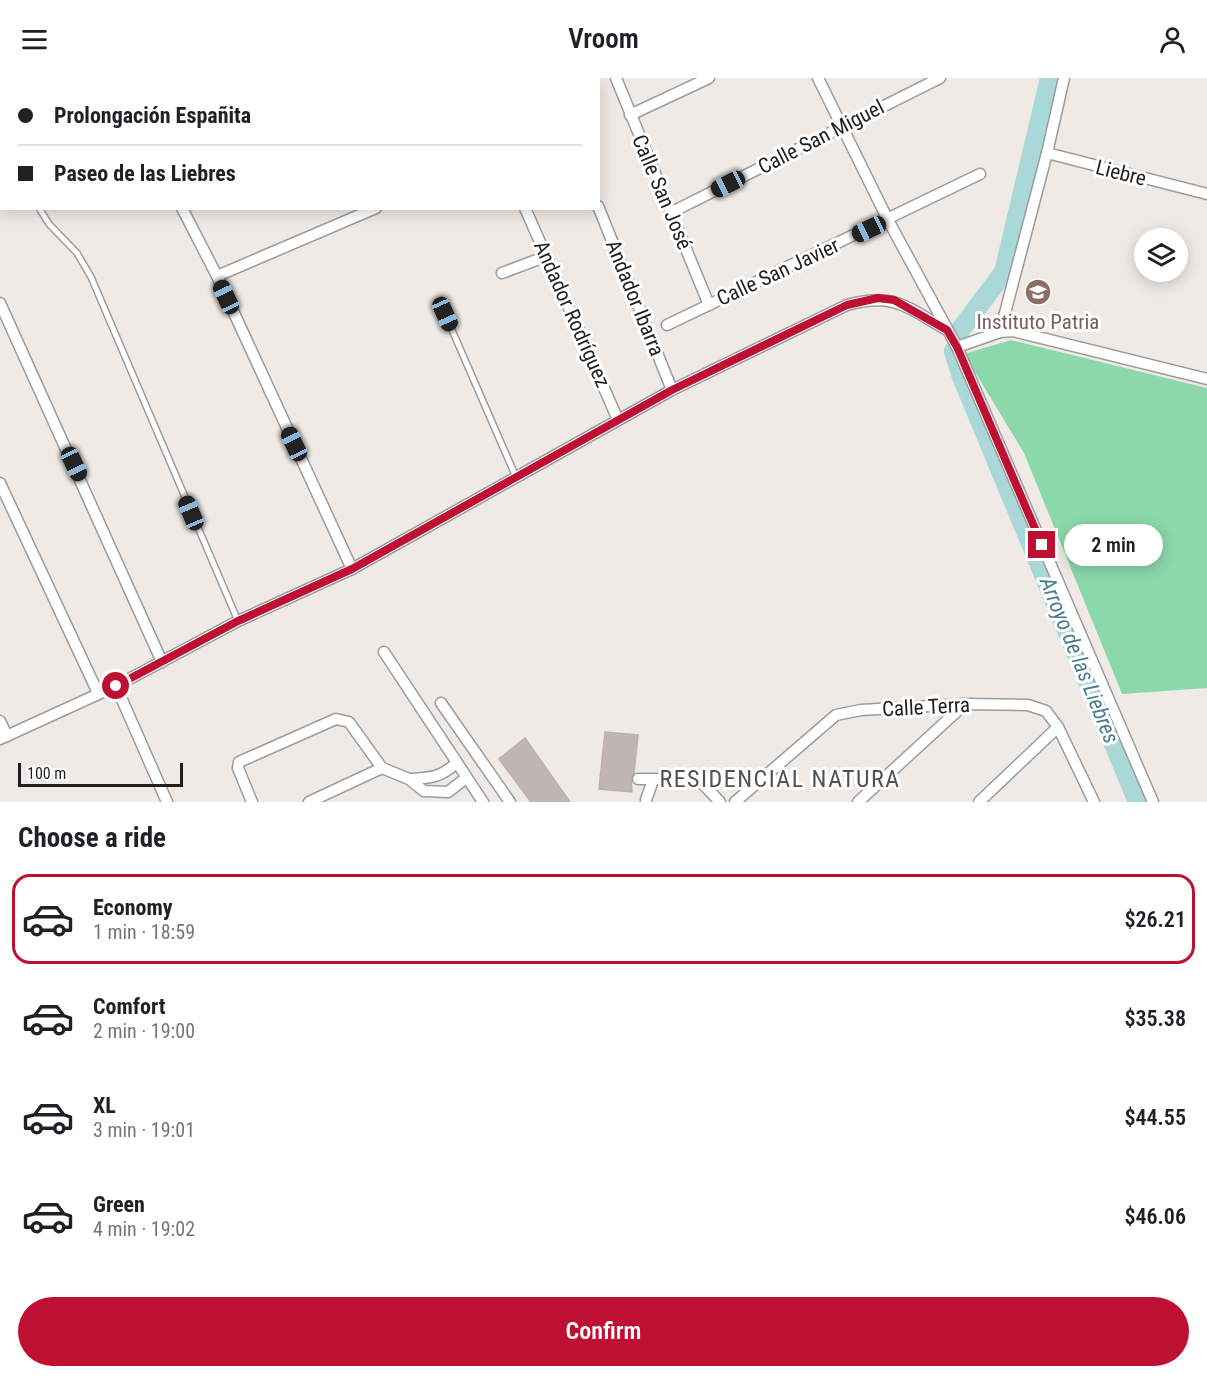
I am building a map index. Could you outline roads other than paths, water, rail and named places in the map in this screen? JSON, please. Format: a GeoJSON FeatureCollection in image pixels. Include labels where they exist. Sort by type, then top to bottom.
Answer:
{"type":"FeatureCollection","features":[{"type":"Feature","properties":{"kind":"street","name":"Calle San José"},"geometry":{"type":"LineString","coordinates":[[616,78],[709,305]]}},
{"type":"Feature","properties":{"kind":"street"},"geometry":{"type":"LineString","coordinates":[[630,115],[709,78]]}},
{"type":"Feature","properties":{"kind":"street"},"geometry":{"type":"LineString","coordinates":[[818,78],[888,220],[957,347],[1153,802]]}},
{"type":"Feature","properties":{"kind":"street","name":"Calle San Miguel"},"geometry":{"type":"LineString","coordinates":[[670,213],[940,78]]}},
{"type":"Feature","properties":{"kind":"street"},"geometry":{"type":"LineString","coordinates":[[1000,332],[1047,153],[1064,78]]}},
{"type":"Feature","properties":{"kind":"street","name":"Liebre"},"geometry":{"type":"LineString","coordinates":[[1047,153],[1207,194]]}},
{"type":"Feature","properties":{"kind":"street","name":"Calle San Javier"},"geometry":{"type":"LineString","coordinates":[[667,325],[980,174]]}},
{"type":"Feature","properties":{"kind":"street"},"geometry":{"type":"LineString","coordinates":[[184,210],[217,276],[352,569]]}},
{"type":"Feature","properties":{"kind":"street"},"geometry":{"type":"LineString","coordinates":[[217,276],[371,210]]}},
{"type":"Feature","properties":{"kind":"street","name":"Andador Rodríguez"},"geometry":{"type":"LineString","coordinates":[[526,210],[618,420]]}},
{"type":"Feature","properties":{"kind":"street","name":"Andador Ibarra"},"geometry":{"type":"LineString","coordinates":[[600,210],[672,390]]}},
{"type":"Feature","properties":{"kind":"street"},"geometry":{"type":"LineString","coordinates":[[502,273],[547,256]]}},
{"type":"Feature","properties":{"kind":"street"},"geometry":{"type":"LineString","coordinates":[[0,721],[4,738],[116,686],[238,621],[352,569],[672,390],[847,305],[878,298],[894,300],[947,330]]}},
{"type":"Feature","properties":{"kind":"street"},"geometry":{"type":"LineString","coordinates":[[0,303],[162,662]]}},
{"type":"Feature","properties":{"kind":"street"},"geometry":{"type":"LineString","coordinates":[[957,347],[1000,332],[1024,332],[1207,379]]}},
{"type":"Feature","properties":{"kind":"street"},"geometry":{"type":"LineString","coordinates":[[0,483],[98,693]]}},
{"type":"Feature","properties":{"kind":"street"},"geometry":{"type":"LineString","coordinates":[[384,652],[481,799],[498,785]]}},
{"type":"Feature","properties":{"kind":"street"},"geometry":{"type":"LineString","coordinates":[[116,686],[167,802]]}},
{"type":"Feature","properties":{"kind":"street"},"geometry":{"type":"LineString","coordinates":[[441,703],[510,802]]}},
{"type":"Feature","properties":{"kind":"street"},"geometry":{"type":"LineString","coordinates":[[858,802],[965,704]]}},
{"type":"Feature","properties":{"kind":"street","name":"Calle Terra"},"geometry":{"type":"LineString","coordinates":[[735,802],[836,715],[861,710],[965,704],[1039,707],[1046,711],[1058,727],[1094,802]]}},
{"type":"Feature","properties":{"kind":"street"},"geometry":{"type":"LineString","coordinates":[[252,802],[238,768],[239,762],[244,757],[336,719],[349,722],[382,768],[410,779],[424,791],[448,792],[466,778]]}},
{"type":"Feature","properties":{"kind":"street"},"geometry":{"type":"LineString","coordinates":[[979,802],[1058,727]]}},
{"type":"Feature","properties":{"kind":"street"},"geometry":{"type":"LineString","coordinates":[[410,779],[434,778],[446,773],[456,763]]}},
{"type":"Feature","properties":{"kind":"street"},"geometry":{"type":"LineString","coordinates":[[309,802],[382,768]]}},
{"type":"Feature","properties":{"kind":"street"},"geometry":{"type":"LineString","coordinates":[[638,779],[695,779],[701,782],[720,802]]}},
{"type":"Feature","properties":{"kind":"street"},"geometry":{"type":"LineString","coordinates":[[646,800],[653,780]]}},
{"type":"Feature","properties":{"kind":"lane"},"geometry":{"type":"LineString","coordinates":[[40,210],[49,224],[78,253],[91,277],[238,621]]}},
{"type":"Feature","properties":{"kind":"lane"},"geometry":{"type":"LineString","coordinates":[[445,314],[516,477]]}},
{"type":"Feature","properties":{"kind":"waterway","name":"Arroyo de las Liebres"},"geometry":{"type":"LineString","coordinates":[[961,329],[1004,272],[1050,78]]}},
{"type":"Feature","properties":{"kind":"waterway","name":"Arroyo de las Liebres"},"geometry":{"type":"LineString","coordinates":[[954,351],[962,377],[1138,802]]}},
{"type":"Feature","properties":{"kind":"place","name":"Instituto Patria"},"geometry":{"type":"Point","coordinates":[1038,292]}},
{"type":"Feature","properties":{"kind":"district","name":"RESIDENCIAL NATURA"},"geometry":{"type":"Point","coordinates":[780,779]}}]}
